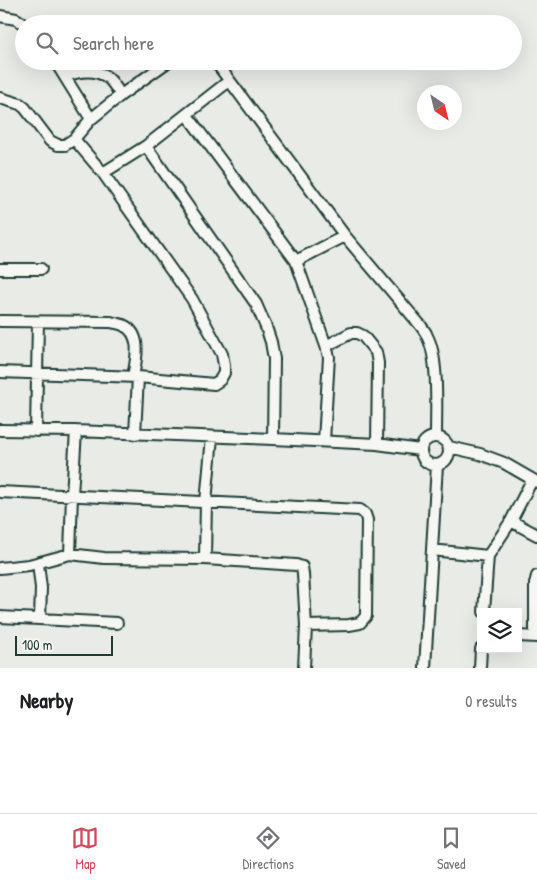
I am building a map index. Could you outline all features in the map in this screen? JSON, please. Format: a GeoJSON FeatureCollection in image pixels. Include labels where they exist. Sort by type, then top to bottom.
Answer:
{"type":"FeatureCollection","features":[{"type":"Feature","properties":{"kind":"street"},"geometry":{"type":"LineString","coordinates":[[0,16],[15,19]]}},
{"type":"Feature","properties":{"kind":"street"},"geometry":{"type":"LineString","coordinates":[[61,70],[91,119]]}},
{"type":"Feature","properties":{"kind":"street"},"geometry":{"type":"LineString","coordinates":[[0,98],[20,104],[50,141],[58,145],[65,145],[91,119],[156,70]]}},
{"type":"Feature","properties":{"kind":"street"},"geometry":{"type":"LineString","coordinates":[[221,70],[345,236],[421,326],[428,337],[434,356],[436,436]]}},
{"type":"Feature","properties":{"kind":"street"},"geometry":{"type":"LineString","coordinates":[[65,76],[86,71],[98,73],[109,79],[121,95]]}},
{"type":"Feature","properties":{"kind":"street"},"geometry":{"type":"LineString","coordinates":[[103,173],[146,146],[229,81]]}},
{"type":"Feature","properties":{"kind":"street"},"geometry":{"type":"LineString","coordinates":[[187,115],[296,261],[329,357],[324,442]]}},
{"type":"Feature","properties":{"kind":"street"},"geometry":{"type":"LineString","coordinates":[[0,372],[136,377],[214,384],[224,374],[222,354],[192,299],[103,173],[74,138]]}},
{"type":"Feature","properties":{"kind":"street"},"geometry":{"type":"LineString","coordinates":[[146,146],[256,304],[266,327],[274,360],[273,439]]}},
{"type":"Feature","properties":{"kind":"street"},"geometry":{"type":"LineString","coordinates":[[296,261],[345,236]]}},
{"type":"Feature","properties":{"kind":"street"},"geometry":{"type":"LineString","coordinates":[[0,270],[41,269]]}},
{"type":"Feature","properties":{"kind":"street"},"geometry":{"type":"LineString","coordinates":[[0,321],[111,322],[124,325],[132,333],[137,343],[135,434]]}},
{"type":"Feature","properties":{"kind":"street"},"geometry":{"type":"LineString","coordinates":[[36,431],[38,322]]}},
{"type":"Feature","properties":{"kind":"street"},"geometry":{"type":"LineString","coordinates":[[326,346],[351,333],[357,333],[363,336],[376,352],[378,363],[377,444]]}},
{"type":"Feature","properties":{"kind":"street"},"geometry":{"type":"LineString","coordinates":[[0,430],[76,431],[273,439],[377,444],[420,450]]}},
{"type":"Feature","properties":{"kind":"street"},"geometry":{"type":"LineString","coordinates":[[70,554],[76,431]]}},
{"type":"Feature","properties":{"kind":"street"},"geometry":{"type":"LineString","coordinates":[[436,436],[444,439],[449,447],[449,455],[444,462],[437,465],[427,464],[421,456],[420,450],[426,439],[436,436]]}},
{"type":"Feature","properties":{"kind":"street"},"geometry":{"type":"LineString","coordinates":[[205,559],[206,502],[212,437]]}},
{"type":"Feature","properties":{"kind":"street"},"geometry":{"type":"LineString","coordinates":[[449,447],[480,454],[504,463],[535,481],[488,556],[484,608]]}},
{"type":"Feature","properties":{"kind":"street"},"geometry":{"type":"LineString","coordinates":[[425,668],[437,465]]}},
{"type":"Feature","properties":{"kind":"street"},"geometry":{"type":"LineString","coordinates":[[0,492],[360,510],[365,514],[367,520],[366,616],[360,623],[349,625],[306,626]]}},
{"type":"Feature","properties":{"kind":"street"},"geometry":{"type":"LineString","coordinates":[[511,521],[537,535]]}},
{"type":"Feature","properties":{"kind":"street"},"geometry":{"type":"LineString","coordinates":[[432,550],[488,556]]}},
{"type":"Feature","properties":{"kind":"street"},"geometry":{"type":"LineString","coordinates":[[0,568],[29,565],[70,554],[104,558],[205,559],[296,565],[302,567],[306,626],[304,668]]}},
{"type":"Feature","properties":{"kind":"street"},"geometry":{"type":"LineString","coordinates":[[38,563],[41,588],[40,619]]}},
{"type":"Feature","properties":{"kind":"street"},"geometry":{"type":"LineString","coordinates":[[522,636],[536,637],[535,584],[537,576]]}},
{"type":"Feature","properties":{"kind":"street"},"geometry":{"type":"LineString","coordinates":[[0,617],[117,623]]}},
{"type":"Feature","properties":{"kind":"street"},"geometry":{"type":"LineString","coordinates":[[480,668],[481,653]]}}]}
